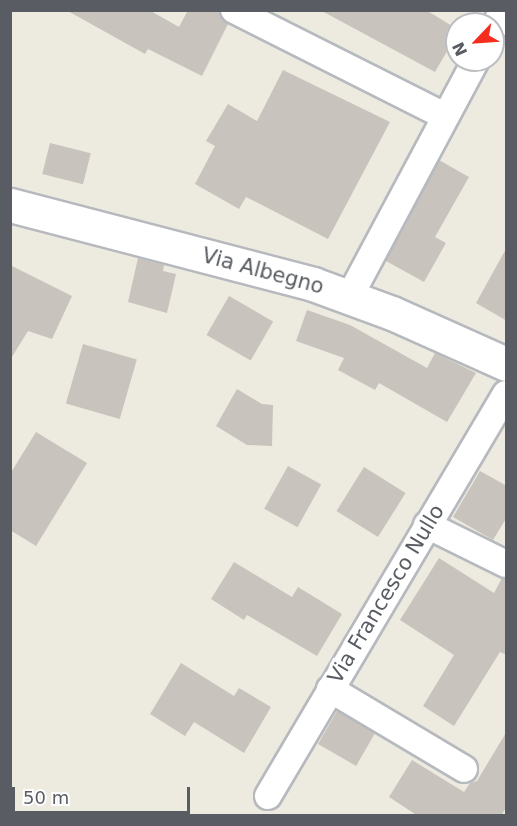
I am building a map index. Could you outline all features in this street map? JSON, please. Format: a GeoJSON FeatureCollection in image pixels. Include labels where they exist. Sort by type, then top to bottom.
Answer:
{"type":"FeatureCollection","features":[{"type":"Feature","properties":{"kind":"street"},"geometry":{"type":"LineString","coordinates":[[234,10],[445,116]]}},
{"type":"Feature","properties":{"kind":"street"},"geometry":{"type":"LineString","coordinates":[[350,296],[469,72]]}},
{"type":"Feature","properties":{"kind":"street","name":"Via Albegno"},"geometry":{"type":"LineString","coordinates":[[10,205],[350,296],[507,363]]}},
{"type":"Feature","properties":{"kind":"street","name":"Via Francesco Nullo"},"geometry":{"type":"LineString","coordinates":[[267,796],[507,394]]}},
{"type":"Feature","properties":{"kind":"street"},"geometry":{"type":"LineString","coordinates":[[427,525],[507,564]]}},
{"type":"Feature","properties":{"kind":"street"},"geometry":{"type":"LineString","coordinates":[[330,689],[464,769]]}},
{"type":"Feature","properties":{"kind":"building"},"geometry":{"type":"Polygon","coordinates":[[[66,10],[149,10],[179,27],[188,10],[219,10],[228,24],[202,76],[148,49],[145,54],[66,10]]]}},
{"type":"Feature","properties":{"kind":"building"},"geometry":{"type":"Polygon","coordinates":[[[320,10],[426,10],[445,22],[445,55],[435,72],[320,10]]]}},
{"type":"Feature","properties":{"kind":"building"},"geometry":{"type":"Polygon","coordinates":[[[283,70],[390,122],[328,239],[246,197],[239,209],[195,184],[215,146],[206,141],[228,104],[257,121],[283,70]]]}},
{"type":"Feature","properties":{"kind":"building"},"geometry":{"type":"Polygon","coordinates":[[[50,143],[91,153],[83,184],[42,174],[50,143]]]}},
{"type":"Feature","properties":{"kind":"building"},"geometry":{"type":"Polygon","coordinates":[[[439,160],[469,177],[435,237],[446,243],[424,282],[386,261],[439,160]]]}},
{"type":"Feature","properties":{"kind":"building"},"geometry":{"type":"Polygon","coordinates":[[[507,247],[507,321],[476,303],[507,247]]]}},
{"type":"Feature","properties":{"kind":"building"},"geometry":{"type":"Polygon","coordinates":[[[138,258],[164,265],[163,271],[176,274],[167,313],[128,302],[138,258]]]}},
{"type":"Feature","properties":{"kind":"building"},"geometry":{"type":"Polygon","coordinates":[[[10,265],[72,296],[52,339],[28,331],[10,360],[10,265]]]}},
{"type":"Feature","properties":{"kind":"building"},"geometry":{"type":"Polygon","coordinates":[[[229,296],[273,321],[251,360],[206,335],[229,296]]]}},
{"type":"Feature","properties":{"kind":"building"},"geometry":{"type":"Polygon","coordinates":[[[307,310],[350,325],[427,368],[435,353],[476,373],[447,422],[379,383],[375,390],[338,370],[344,358],[296,341],[307,310]]]}},
{"type":"Feature","properties":{"kind":"building"},"geometry":{"type":"Polygon","coordinates":[[[83,344],[137,359],[120,419],[66,404],[83,344]]]}},
{"type":"Feature","properties":{"kind":"building"},"geometry":{"type":"Polygon","coordinates":[[[237,389],[262,404],[273,405],[272,446],[247,445],[216,426],[237,389]]]}},
{"type":"Feature","properties":{"kind":"building"},"geometry":{"type":"Polygon","coordinates":[[[36,432],[87,463],[36,546],[10,530],[10,474],[36,432]]]}},
{"type":"Feature","properties":{"kind":"building"},"geometry":{"type":"Polygon","coordinates":[[[288,466],[321,484],[297,527],[264,509],[288,466]]]}},
{"type":"Feature","properties":{"kind":"building"},"geometry":{"type":"Polygon","coordinates":[[[364,467],[406,493],[378,537],[336,511],[364,467]]]}},
{"type":"Feature","properties":{"kind":"building"},"geometry":{"type":"Polygon","coordinates":[[[480,471],[507,486],[507,517],[493,540],[453,517],[480,471]]]}},
{"type":"Feature","properties":{"kind":"building"},"geometry":{"type":"Polygon","coordinates":[[[439,558],[494,593],[502,578],[507,579],[507,655],[500,652],[454,726],[423,706],[454,655],[400,620],[439,558]]]}},
{"type":"Feature","properties":{"kind":"building"},"geometry":{"type":"Polygon","coordinates":[[[234,562],[292,597],[298,587],[342,614],[317,656],[247,615],[244,620],[211,599],[234,562]]]}},
{"type":"Feature","properties":{"kind":"building"},"geometry":{"type":"Polygon","coordinates":[[[181,663],[234,696],[239,688],[271,707],[244,753],[194,722],[185,736],[150,714],[181,663]]]}},
{"type":"Feature","properties":{"kind":"building"},"geometry":{"type":"Polygon","coordinates":[[[337,711],[375,733],[356,766],[318,744],[337,711]]]}},
{"type":"Feature","properties":{"kind":"building"},"geometry":{"type":"Polygon","coordinates":[[[507,731],[507,806],[501,816],[418,816],[389,797],[412,760],[464,792],[470,783],[477,781],[507,731]]]}}]}
